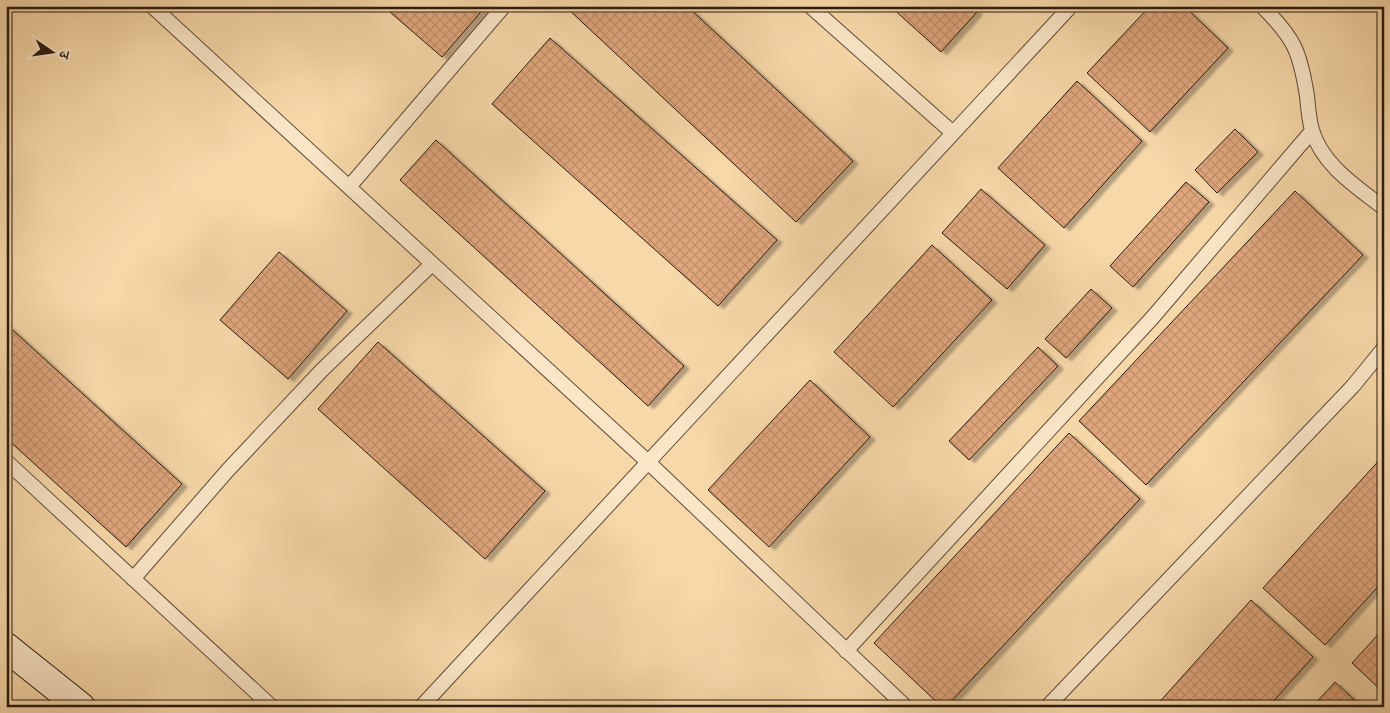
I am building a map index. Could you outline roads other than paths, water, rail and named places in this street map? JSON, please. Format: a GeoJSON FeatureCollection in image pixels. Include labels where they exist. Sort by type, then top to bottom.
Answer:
{"type":"FeatureCollection","features":[{"type":"Feature","properties":{"kind":"main road"},"geometry":{"type":"LineString","coordinates":[[6,647],[81,707]]}},
{"type":"Feature","properties":{"kind":"lane"},"geometry":{"type":"LineString","coordinates":[[152,6],[648,462],[906,707]]}},
{"type":"Feature","properties":{"kind":"lane"},"geometry":{"type":"LineString","coordinates":[[348,188],[504,6]]}},
{"type":"Feature","properties":{"kind":"lane"},"geometry":{"type":"LineString","coordinates":[[810,6],[953,133]]}},
{"type":"Feature","properties":{"kind":"lane"},"geometry":{"type":"LineString","coordinates":[[421,707],[1071,6]]}},
{"type":"Feature","properties":{"kind":"lane"},"geometry":{"type":"LineString","coordinates":[[1262,6],[1284,28],[1296,47],[1304,75],[1312,131],[1334,167],[1384,208]]}},
{"type":"Feature","properties":{"kind":"lane"},"geometry":{"type":"LineString","coordinates":[[846,651],[1153,317],[1312,131]]}},
{"type":"Feature","properties":{"kind":"lane"},"geometry":{"type":"LineString","coordinates":[[133,579],[228,470],[322,370],[432,264]]}},
{"type":"Feature","properties":{"kind":"lane"},"geometry":{"type":"LineString","coordinates":[[1047,707],[1353,386],[1384,348]]}},
{"type":"Feature","properties":{"kind":"lane"},"geometry":{"type":"LineString","coordinates":[[6,461],[272,707]]}}]}
